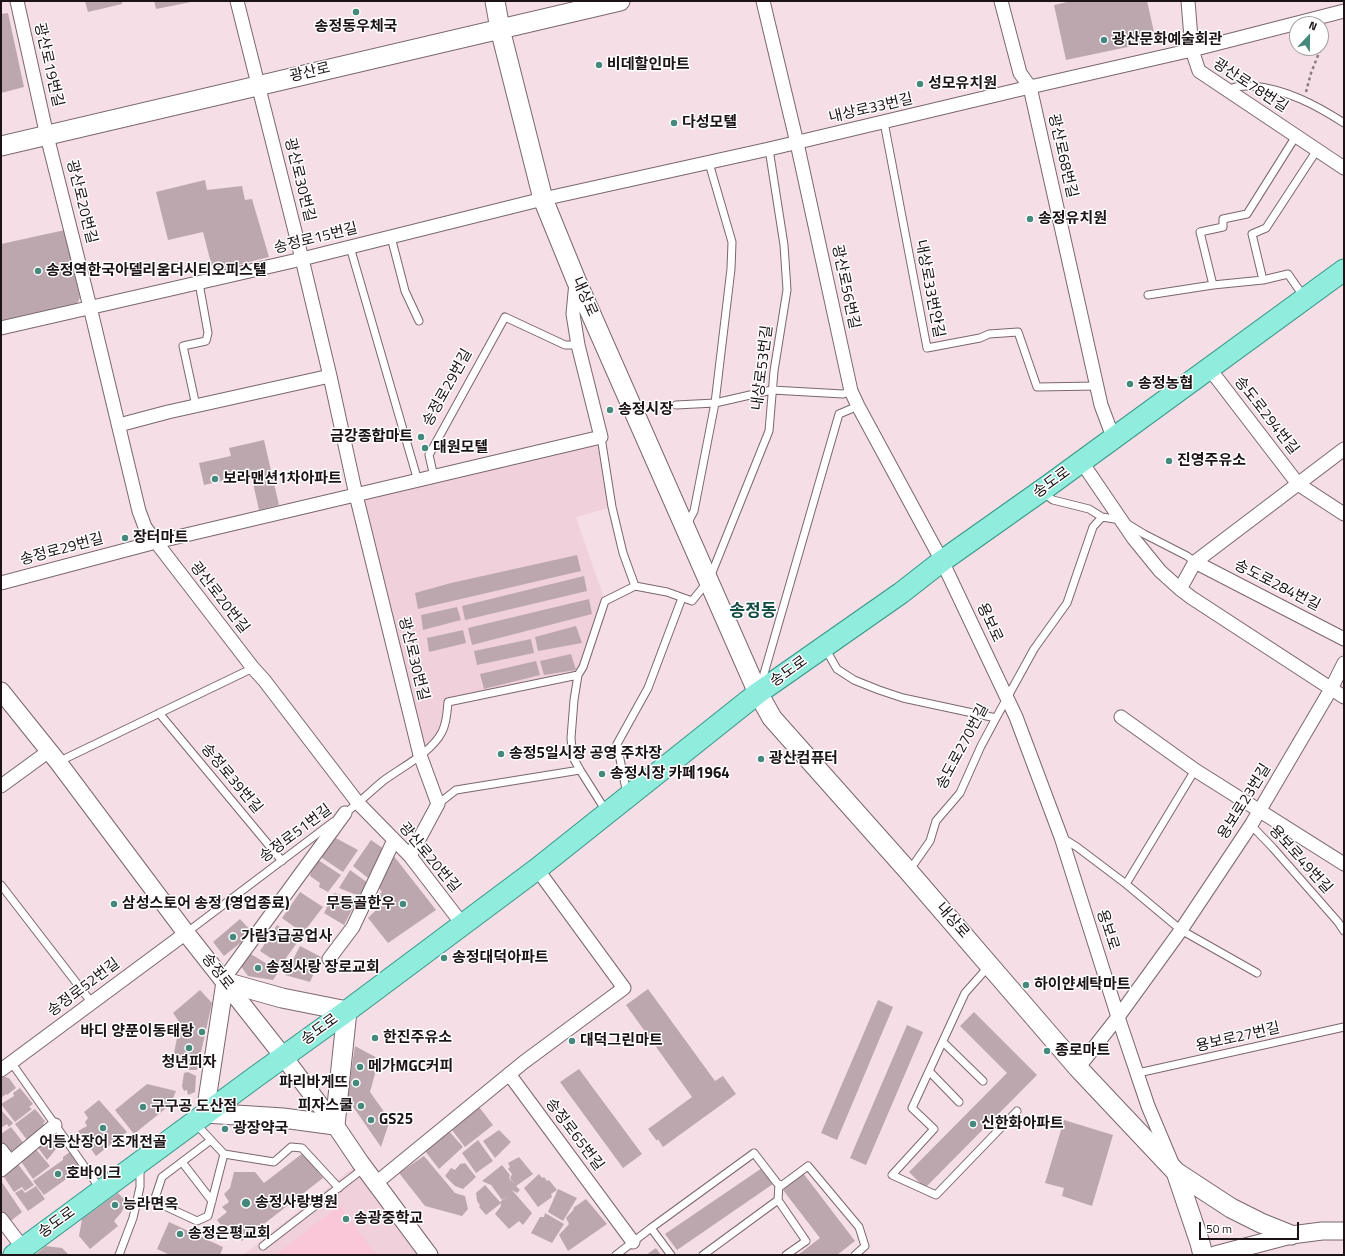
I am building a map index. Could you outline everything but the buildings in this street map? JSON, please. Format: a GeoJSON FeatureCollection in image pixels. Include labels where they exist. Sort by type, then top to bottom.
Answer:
{"type":"FeatureCollection","features":[{"type":"Feature","properties":{"kind":"main road","name":"내상로"},"geometry":{"type":"LineString","coordinates":[[495,1],[500,29],[543,198],[576,280],[758,693],[772,718],[990,964],[1078,1068],[1176,1172],[1203,1255]]}},
{"type":"Feature","properties":{"kind":"main road","name":"광산로"},"geometry":{"type":"LineString","coordinates":[[1,146],[620,1]]}},
{"type":"Feature","properties":{"kind":"main road","name":"송도로"},"geometry":{"type":"LineString","coordinates":[[18,1251],[463,925],[537,869],[758,693],[901,593],[942,561],[1041,491],[1344,270]]}},
{"type":"Feature","properties":{"kind":"main road"},"geometry":{"type":"LineString","coordinates":[[200,1117],[283,1118],[334,1125],[347,1011],[282,998],[224,981]]}},
{"type":"Feature","properties":{"kind":"main road"},"geometry":{"type":"LineString","coordinates":[[1176,1172],[1231,1208],[1291,1235]]}},
{"type":"Feature","properties":{"kind":"street","name":"광산로19번길"},"geometry":{"type":"LineString","coordinates":[[17,1],[48,136]]}},
{"type":"Feature","properties":{"kind":"street","name":"광산로30번길"},"geometry":{"type":"LineString","coordinates":[[237,1],[302,259],[356,495],[420,755],[438,804]]}},
{"type":"Feature","properties":{"kind":"street","name":"광산로56번길"},"geometry":{"type":"LineString","coordinates":[[763,1],[797,143],[851,391],[942,561]]}},
{"type":"Feature","properties":{"kind":"street","name":"광산로68번길"},"geometry":{"type":"LineString","coordinates":[[1001,1],[1020,73],[1030,87],[1101,406],[1113,437]]}},
{"type":"Feature","properties":{"kind":"street","name":"광산로78번길"},"geometry":{"type":"LineString","coordinates":[[1188,1],[1192,50],[1198,72],[1344,168]]}},
{"type":"Feature","properties":{"kind":"street","name":"내상로33번길"},"geometry":{"type":"LineString","coordinates":[[543,198],[769,150],[1030,87],[1192,50],[1344,10]]}},
{"type":"Feature","properties":{"kind":"street","name":"광산로20번길"},"geometry":{"type":"LineString","coordinates":[[48,136],[138,511],[145,528],[358,803],[410,856],[463,925]]}},
{"type":"Feature","properties":{"kind":"street","name":"송정로15번길"},"geometry":{"type":"LineString","coordinates":[[1,328],[302,259],[543,198]]}},
{"type":"Feature","properties":{"kind":"street"},"geometry":{"type":"LineString","coordinates":[[576,280],[573,314],[578,345],[601,437]]}},
{"type":"Feature","properties":{"kind":"street","name":"송도로294번길"},"geometry":{"type":"LineString","coordinates":[[1209,368],[1298,484],[1344,514]]}},
{"type":"Feature","properties":{"kind":"street"},"geometry":{"type":"LineString","coordinates":[[118,425],[168,412],[330,376]]}},
{"type":"Feature","properties":{"kind":"street","name":"송정로29번길"},"geometry":{"type":"LineString","coordinates":[[1,583],[156,542],[601,437]]}},
{"type":"Feature","properties":{"kind":"street"},"geometry":{"type":"LineString","coordinates":[[1180,588],[1195,562],[1344,449]]}},
{"type":"Feature","properties":{"kind":"street"},"geometry":{"type":"LineString","coordinates":[[1081,461],[1134,539],[1160,571],[1192,598],[1344,697]]}},
{"type":"Feature","properties":{"kind":"street","name":"용보로"},"geometry":{"type":"LineString","coordinates":[[942,561],[1016,717],[1061,837],[1148,1106],[1176,1172]]}},
{"type":"Feature","properties":{"kind":"street","name":"송도로284번길"},"geometry":{"type":"LineString","coordinates":[[1195,562],[1344,639]]}},
{"type":"Feature","properties":{"kind":"street","name":"용보로23번길"},"geometry":{"type":"LineString","coordinates":[[1078,1068],[1118,1017],[1181,930],[1260,810],[1331,689],[1344,663]]}},
{"type":"Feature","properties":{"kind":"street","name":"송정로"},"geometry":{"type":"LineString","coordinates":[[1,691],[54,757],[186,933],[283,1056],[429,1255]]}},
{"type":"Feature","properties":{"kind":"street"},"geometry":{"type":"LineString","coordinates":[[1120,717],[1195,770],[1344,864]]}},
{"type":"Feature","properties":{"kind":"street"},"geometry":{"type":"LineString","coordinates":[[1,786],[54,757]]}},
{"type":"Feature","properties":{"kind":"street"},"geometry":{"type":"LineString","coordinates":[[410,856],[438,804]]}},
{"type":"Feature","properties":{"kind":"street"},"geometry":{"type":"LineString","coordinates":[[200,1117],[224,981],[345,813]]}},
{"type":"Feature","properties":{"kind":"street"},"geometry":{"type":"LineString","coordinates":[[329,959],[353,926],[394,840]]}},
{"type":"Feature","properties":{"kind":"street"},"geometry":{"type":"LineString","coordinates":[[376,1182],[524,1062],[624,988],[537,869]]}},
{"type":"Feature","properties":{"kind":"street","name":"송정로52번길"},"geometry":{"type":"LineString","coordinates":[[6,1066],[186,933]]}},
{"type":"Feature","properties":{"kind":"street","name":"송정로65번길"},"geometry":{"type":"LineString","coordinates":[[509,1074],[633,1242]]}},
{"type":"Feature","properties":{"kind":"street"},"geometry":{"type":"LineString","coordinates":[[1,1150],[6,1166],[55,1125]]}},
{"type":"Feature","properties":{"kind":"street"},"geometry":{"type":"LineString","coordinates":[[1,1219],[18,1251]]}},
{"type":"Feature","properties":{"kind":"street"},"geometry":{"type":"LineString","coordinates":[[1215,1255],[1291,1235],[1322,1231],[1344,1231]]}},
{"type":"Feature","properties":{"kind":"lane"},"geometry":{"type":"LineString","coordinates":[[1228,91],[1231,88],[1240,86],[1260,87],[1285,92],[1325,111],[1344,124]]}},
{"type":"Feature","properties":{"kind":"lane","name":"내상로33번안길"},"geometry":{"type":"LineString","coordinates":[[884,122],[927,348],[980,338],[989,334],[1018,332],[1037,387],[1097,386]]}},
{"type":"Feature","properties":{"kind":"lane"},"geometry":{"type":"LineString","coordinates":[[1213,285],[1200,232],[1223,226],[1223,219],[1247,214],[1296,136]]}},
{"type":"Feature","properties":{"kind":"lane","name":"내상로53번길"},"geometry":{"type":"LineString","coordinates":[[709,580],[769,431],[774,371],[787,290],[784,245],[769,150]]}},
{"type":"Feature","properties":{"kind":"lane"},"geometry":{"type":"LineString","coordinates":[[1263,280],[1252,234],[1266,228],[1317,150]]}},
{"type":"Feature","properties":{"kind":"lane"},"geometry":{"type":"LineString","coordinates":[[686,528],[694,511],[714,404],[731,269],[732,242],[709,163]]}},
{"type":"Feature","properties":{"kind":"lane"},"geometry":{"type":"LineString","coordinates":[[391,237],[405,291],[419,321]]}},
{"type":"Feature","properties":{"kind":"lane"},"geometry":{"type":"LineString","coordinates":[[350,247],[418,481]]}},
{"type":"Feature","properties":{"kind":"lane"},"geometry":{"type":"LineString","coordinates":[[1148,295],[1213,285],[1263,280],[1288,274],[1305,298]]}},
{"type":"Feature","properties":{"kind":"lane"},"geometry":{"type":"LineString","coordinates":[[196,406],[183,346],[206,341],[208,333],[198,282]]}},
{"type":"Feature","properties":{"kind":"lane","name":"송정로29번길"},"geometry":{"type":"LineString","coordinates":[[434,477],[429,455],[505,317],[565,345],[578,345]]}},
{"type":"Feature","properties":{"kind":"lane"},"geometry":{"type":"LineString","coordinates":[[676,405],[714,404],[772,390],[843,394],[851,391]]}},
{"type":"Feature","properties":{"kind":"lane","name":"송도로"},"geometry":{"type":"LineString","coordinates":[[758,693],[839,414],[858,406]]}},
{"type":"Feature","properties":{"kind":"lane"},"geometry":{"type":"LineString","coordinates":[[601,437],[612,507],[623,553],[635,586]]}},
{"type":"Feature","properties":{"kind":"lane"},"geometry":{"type":"LineString","coordinates":[[1041,491],[1053,500],[1089,509],[1102,517],[1121,520],[1144,534],[1187,556],[1195,562]]}},
{"type":"Feature","properties":{"kind":"lane"},"geometry":{"type":"LineString","coordinates":[[1007,698],[1034,648],[1066,603],[1093,527],[1102,517]]}},
{"type":"Feature","properties":{"kind":"lane"},"geometry":{"type":"LineString","coordinates":[[607,813],[574,759],[571,738],[574,700],[578,675],[605,601],[635,586],[667,592],[692,601],[709,580]]}},
{"type":"Feature","properties":{"kind":"lane"},"geometry":{"type":"LineString","coordinates":[[627,796],[617,744],[648,688],[682,598]]}},
{"type":"Feature","properties":{"kind":"lane"},"geometry":{"type":"LineString","coordinates":[[824,647],[837,669],[854,680],[903,698],[996,718]]}},
{"type":"Feature","properties":{"kind":"lane"},"geometry":{"type":"LineString","coordinates":[[54,757],[159,713],[253,668]]}},
{"type":"Feature","properties":{"kind":"lane","name":"송정로51번길"},"geometry":{"type":"LineString","coordinates":[[186,933],[282,862],[384,781],[420,755],[442,732],[447,719],[448,702],[578,675]]}},
{"type":"Feature","properties":{"kind":"lane","name":"송도로270번길"},"geometry":{"type":"LineString","coordinates":[[909,872],[930,841],[936,821],[960,793],[981,746],[1007,698]]}},
{"type":"Feature","properties":{"kind":"lane","name":"송정로39번길"},"geometry":{"type":"LineString","coordinates":[[159,713],[282,862]]}},
{"type":"Feature","properties":{"kind":"lane"},"geometry":{"type":"LineString","coordinates":[[438,804],[456,790],[580,770]]}},
{"type":"Feature","properties":{"kind":"lane"},"geometry":{"type":"LineString","coordinates":[[1126,884],[1195,770]]}},
{"type":"Feature","properties":{"kind":"lane","name":"용보로49번길"},"geometry":{"type":"LineString","coordinates":[[1250,825],[1273,848],[1338,922],[1344,931]]}},
{"type":"Feature","properties":{"kind":"lane"},"geometry":{"type":"LineString","coordinates":[[1061,837],[1077,847],[1126,884],[1181,930],[1257,973]]}},
{"type":"Feature","properties":{"kind":"lane"},"geometry":{"type":"LineString","coordinates":[[1,885],[92,1003]]}},
{"type":"Feature","properties":{"kind":"lane"},"geometry":{"type":"LineString","coordinates":[[990,964],[965,993],[912,1108],[934,1129],[892,1175],[936,1195],[1018,1111]]}},
{"type":"Feature","properties":{"kind":"lane","name":"용보로27번길"},"geometry":{"type":"LineString","coordinates":[[1138,1073],[1344,1027]]}},
{"type":"Feature","properties":{"kind":"lane"},"geometry":{"type":"LineString","coordinates":[[943,1042],[983,1081]]}},
{"type":"Feature","properties":{"kind":"lane"},"geometry":{"type":"LineString","coordinates":[[6,1066],[55,1125],[101,1190]]}},
{"type":"Feature","properties":{"kind":"lane"},"geometry":{"type":"LineString","coordinates":[[929,1071],[959,1102]]}},
{"type":"Feature","properties":{"kind":"lane"},"geometry":{"type":"LineString","coordinates":[[200,1117],[212,1140],[224,1154],[274,1162],[291,1147],[302,1148],[339,1188]]}},
{"type":"Feature","properties":{"kind":"lane"},"geometry":{"type":"LineString","coordinates":[[212,1140],[162,1177],[154,1201],[197,1221],[208,1216],[224,1154]]}},
{"type":"Feature","properties":{"kind":"lane"},"geometry":{"type":"LineString","coordinates":[[616,1255],[754,1153],[779,1184],[778,1200],[806,1241],[786,1255]]}},
{"type":"Feature","properties":{"kind":"lane"},"geometry":{"type":"LineString","coordinates":[[119,1255],[133,1218],[140,1187],[140,1162]]}},
{"type":"Feature","properties":{"kind":"lane"},"geometry":{"type":"LineString","coordinates":[[182,1162],[212,1201]]}},
{"type":"Feature","properties":{"kind":"lane"},"geometry":{"type":"LineString","coordinates":[[779,1184],[781,1186],[808,1166],[859,1227],[865,1246],[856,1255]]}},
{"type":"Feature","properties":{"kind":"lane"},"geometry":{"type":"LineString","coordinates":[[263,1246],[365,1168]]}},
{"type":"Feature","properties":{"kind":"lane"},"geometry":{"type":"LineString","coordinates":[[703,1255],[778,1200]]}},
{"type":"Feature","properties":{"kind":"lane"},"geometry":{"type":"LineString","coordinates":[[651,1228],[671,1255]]}},
{"type":"Feature","properties":{"kind":"path"},"geometry":{"type":"LineString","coordinates":[[1304,100],[1311,73],[1318,56]]}},
{"type":"Feature","properties":{"kind":"shaded area"},"geometry":{"type":"Polygon","coordinates":[[[601,437],[612,507],[576,517],[605,601],[578,675],[448,702],[442,732],[420,755],[356,495],[601,437]]]}},
{"type":"Feature","properties":{"kind":"shaded area","name":"송광중학교"},"geometry":{"type":"Polygon","coordinates":[[[360,1162],[429,1255],[243,1255],[360,1162]]]}},
{"type":"Feature","properties":{"kind":"shaded area"},"geometry":{"type":"Polygon","coordinates":[[[340,1205],[376,1255],[275,1255],[340,1205]]]}},
{"type":"Feature","properties":{"kind":"place","name":"송정동우체국"},"geometry":{"type":"Point","coordinates":[356,12]}},
{"type":"Feature","properties":{"kind":"place","name":"광산문화예술회관"},"geometry":{"type":"Point","coordinates":[1104,40]}},
{"type":"Feature","properties":{"kind":"place","name":"비데할인마트"},"geometry":{"type":"Point","coordinates":[599,65]}},
{"type":"Feature","properties":{"kind":"place","name":"성모유치원"},"geometry":{"type":"Point","coordinates":[920,84]}},
{"type":"Feature","properties":{"kind":"place","name":"다성모텔"},"geometry":{"type":"Point","coordinates":[674,123]}},
{"type":"Feature","properties":{"kind":"place","name":"송정유치원"},"geometry":{"type":"Point","coordinates":[1030,219]}},
{"type":"Feature","properties":{"kind":"place","name":"송정역한국아델리움더시티오피스텔"},"geometry":{"type":"Point","coordinates":[38,271]}},
{"type":"Feature","properties":{"kind":"place","name":"송정농협"},"geometry":{"type":"Point","coordinates":[1130,384]}},
{"type":"Feature","properties":{"kind":"place","name":"송정시장"},"geometry":{"type":"Point","coordinates":[610,410]}},
{"type":"Feature","properties":{"kind":"place","name":"금강종합마트"},"geometry":{"type":"Point","coordinates":[421,437]}},
{"type":"Feature","properties":{"kind":"place","name":"대원모텔"},"geometry":{"type":"Point","coordinates":[425,448]}},
{"type":"Feature","properties":{"kind":"place","name":"진영주유소"},"geometry":{"type":"Point","coordinates":[1169,461]}},
{"type":"Feature","properties":{"kind":"place","name":"보라맨션1차아파트"},"geometry":{"type":"Point","coordinates":[215,479]}},
{"type":"Feature","properties":{"kind":"place","name":"장터마트"},"geometry":{"type":"Point","coordinates":[125,538]}},
{"type":"Feature","properties":{"kind":"place","name":"송정5일시장 공영 주차장"},"geometry":{"type":"Point","coordinates":[501,754]}},
{"type":"Feature","properties":{"kind":"place","name":"광산컴퓨터"},"geometry":{"type":"Point","coordinates":[761,759]}},
{"type":"Feature","properties":{"kind":"place","name":"송정시장 카페1964"},"geometry":{"type":"Point","coordinates":[602,774]}},
{"type":"Feature","properties":{"kind":"place","name":"삼성스토어 송정 (영업종료)"},"geometry":{"type":"Point","coordinates":[114,904]}},
{"type":"Feature","properties":{"kind":"place","name":"무등골한우"},"geometry":{"type":"Point","coordinates":[403,904]}},
{"type":"Feature","properties":{"kind":"place","name":"가람3급공업사"},"geometry":{"type":"Point","coordinates":[233,937]}},
{"type":"Feature","properties":{"kind":"place","name":"송정대덕아파트"},"geometry":{"type":"Point","coordinates":[444,958]}},
{"type":"Feature","properties":{"kind":"place","name":"송정사랑 장로교회"},"geometry":{"type":"Point","coordinates":[258,968]}},
{"type":"Feature","properties":{"kind":"place","name":"하이얀세탁마트"},"geometry":{"type":"Point","coordinates":[1026,985]}},
{"type":"Feature","properties":{"kind":"place","name":"바디 양푼이동태랑"},"geometry":{"type":"Point","coordinates":[202,1032]}},
{"type":"Feature","properties":{"kind":"place","name":"한진주유소"},"geometry":{"type":"Point","coordinates":[375,1038]}},
{"type":"Feature","properties":{"kind":"place","name":"대덕그린마트"},"geometry":{"type":"Point","coordinates":[572,1041]}},
{"type":"Feature","properties":{"kind":"place","name":"청년피자"},"geometry":{"type":"Point","coordinates":[189,1048]}},
{"type":"Feature","properties":{"kind":"place","name":"종로마트"},"geometry":{"type":"Point","coordinates":[1047,1051]}},
{"type":"Feature","properties":{"kind":"place","name":"메가MGC커피"},"geometry":{"type":"Point","coordinates":[360,1067]}},
{"type":"Feature","properties":{"kind":"place","name":"파리바게뜨"},"geometry":{"type":"Point","coordinates":[356,1083]}},
{"type":"Feature","properties":{"kind":"place","name":"피자스쿨"},"geometry":{"type":"Point","coordinates":[361,1106]}},
{"type":"Feature","properties":{"kind":"place","name":"구구공 도산점"},"geometry":{"type":"Point","coordinates":[143,1107]}},
{"type":"Feature","properties":{"kind":"place","name":"GS25"},"geometry":{"type":"Point","coordinates":[371,1120]}},
{"type":"Feature","properties":{"kind":"place","name":"신한화아파트"},"geometry":{"type":"Point","coordinates":[973,1124]}},
{"type":"Feature","properties":{"kind":"place","name":"어등산장어 조개전골"},"geometry":{"type":"Point","coordinates":[103,1128]}},
{"type":"Feature","properties":{"kind":"place","name":"광장약국"},"geometry":{"type":"Point","coordinates":[225,1129]}},
{"type":"Feature","properties":{"kind":"place","name":"호바이크"},"geometry":{"type":"Point","coordinates":[58,1174]}},
{"type":"Feature","properties":{"kind":"place","name":"송정사랑병원"},"geometry":{"type":"Point","coordinates":[246,1203]}},
{"type":"Feature","properties":{"kind":"place","name":"능라면옥"},"geometry":{"type":"Point","coordinates":[115,1205]}},
{"type":"Feature","properties":{"kind":"place","name":"송광중학교"},"geometry":{"type":"Point","coordinates":[346,1219]}},
{"type":"Feature","properties":{"kind":"place","name":"송정은평교회"},"geometry":{"type":"Point","coordinates":[180,1234]}},
{"type":"Feature","properties":{"kind":"district","name":"송정동"},"geometry":{"type":"Point","coordinates":[753,612]}}]}
